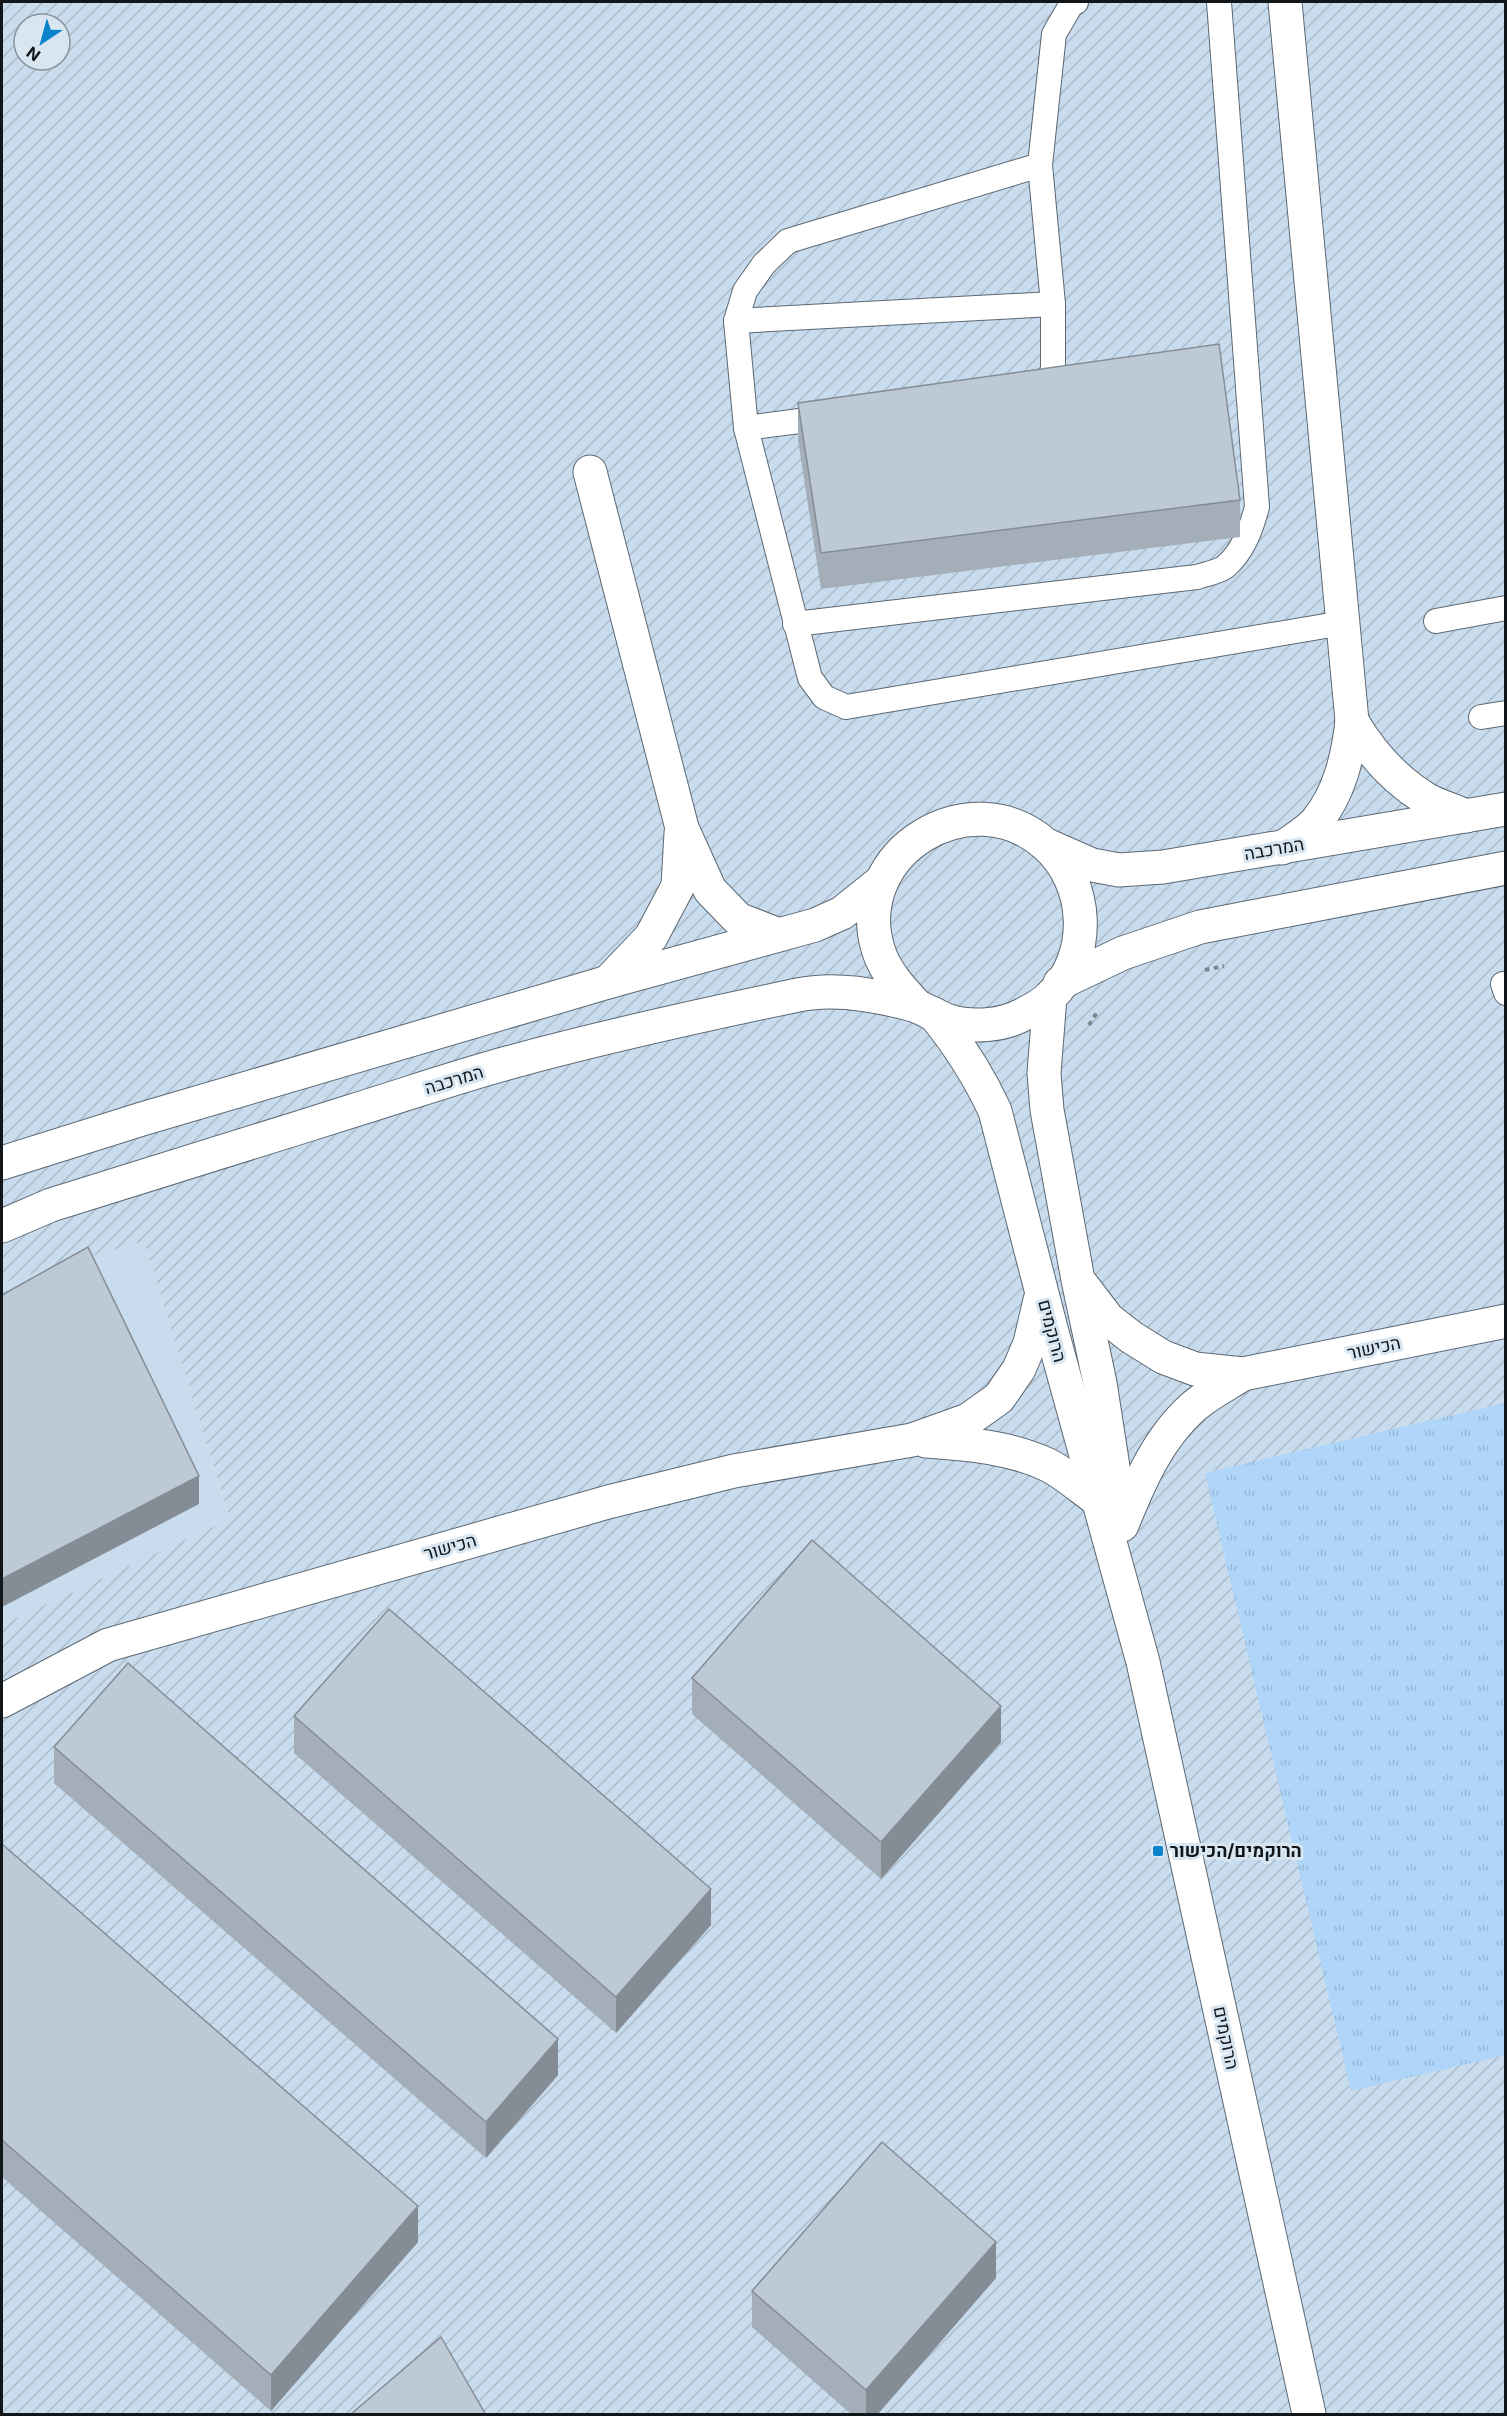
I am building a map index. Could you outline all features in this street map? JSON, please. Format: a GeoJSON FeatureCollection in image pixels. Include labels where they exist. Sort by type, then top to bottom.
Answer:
{"type":"FeatureCollection","features":[{"type":"Feature","properties":{"kind":"street"},"geometry":{"type":"LineString","coordinates":[[1282,848],[1315,823],[1333,795],[1348,757],[1352,721],[1285,2]]}},
{"type":"Feature","properties":{"kind":"street"},"geometry":{"type":"LineString","coordinates":[[590,472],[681,828],[710,890],[738,919],[779,935]]}},
{"type":"Feature","properties":{"kind":"street"},"geometry":{"type":"LineString","coordinates":[[1352,721],[1366,745],[1401,781],[1427,800],[1466,816]]}},
{"type":"Feature","properties":{"kind":"street","name":"המרכבה"},"geometry":{"type":"LineString","coordinates":[[1045,844],[1092,865],[1119,870],[1163,867],[1506,809]]}},
{"type":"Feature","properties":{"kind":"street"},"geometry":{"type":"LineString","coordinates":[[2,1163],[142,1119],[608,982],[815,925],[842,913],[882,880],[900,853],[924,833],[954,821],[987,819],[1018,827],[1045,844],[1066,868],[1078,898],[1081,933],[1071,968],[1055,990]]}},
{"type":"Feature","properties":{"kind":"street"},"geometry":{"type":"LineString","coordinates":[[608,982],[651,937],[678,886],[681,828]]}},
{"type":"Feature","properties":{"kind":"street"},"geometry":{"type":"LineString","coordinates":[[882,880],[874,912],[878,948],[892,980],[926,1010],[950,1022],[985,1026],[1020,1017],[1055,990],[1123,953],[1200,927],[1506,868]]}},
{"type":"Feature","properties":{"kind":"street","name":"הרוקמים"},"geometry":{"type":"LineString","coordinates":[[1055,990],[1044,1072],[1047,1110],[1078,1280],[1100,1383],[1143,1662]]}},
{"type":"Feature","properties":{"kind":"street","name":"המרכבה"},"geometry":{"type":"LineString","coordinates":[[2,1226],[51,1205],[510,1062],[687,1018],[816,992],[856,993],[926,1010]]}},
{"type":"Feature","properties":{"kind":"street","name":"הרוקמים"},"geometry":{"type":"LineString","coordinates":[[926,1010],[960,1047],[980,1077],[996,1111],[1041,1293],[1143,1662],[1309,2415]]}},
{"type":"Feature","properties":{"kind":"street","name":"הכישור"},"geometry":{"type":"LineString","coordinates":[[1078,1280],[1108,1319],[1163,1357],[1195,1369],[1243,1374],[1506,1321]]}},
{"type":"Feature","properties":{"kind":"street","name":"הכישור"},"geometry":{"type":"LineString","coordinates":[[2,1701],[108,1646],[609,1502],[734,1471],[912,1440],[968,1420],[999,1398],[1019,1369],[1026,1352],[1041,1293]]}},
{"type":"Feature","properties":{"kind":"street","name":"הכישור"},"geometry":{"type":"LineString","coordinates":[[1122,1525],[1142,1477],[1161,1444],[1191,1408],[1243,1374]]}},
{"type":"Feature","properties":{"kind":"street","name":"הכישור"},"geometry":{"type":"LineString","coordinates":[[912,1440],[971,1444],[1018,1454],[1050,1466],[1098,1500]]}},
{"type":"Feature","properties":{"kind":"lane"},"geometry":{"type":"LineString","coordinates":[[1012,392],[1035,389],[1047,381],[1053,370],[1053,304],[1040,165],[1054,34],[1071,5],[1076,2]]}},
{"type":"Feature","properties":{"kind":"lane"},"geometry":{"type":"LineString","coordinates":[[795,624],[1197,577],[1224,568],[1242,546],[1252,527],[1257,507],[1219,2]]}},
{"type":"Feature","properties":{"kind":"lane"},"geometry":{"type":"LineString","coordinates":[[1040,165],[788,242],[764,264],[745,291],[736,321],[746,428],[810,678],[824,697],[846,707],[1343,623]]}},
{"type":"Feature","properties":{"kind":"lane"},"geometry":{"type":"LineString","coordinates":[[736,321],[1053,304]]}},
{"type":"Feature","properties":{"kind":"lane"},"geometry":{"type":"LineString","coordinates":[[746,428],[850,414]]}},
{"type":"Feature","properties":{"kind":"lane"},"geometry":{"type":"LineString","coordinates":[[1436,621],[1506,608]]}},
{"type":"Feature","properties":{"kind":"lane"},"geometry":{"type":"LineString","coordinates":[[1481,717],[1506,712]]}},
{"type":"Feature","properties":{"kind":"lane"},"geometry":{"type":"LineString","coordinates":[[1506,984],[1503,984],[1506,993]]}},
{"type":"Feature","properties":{"kind":"path"},"geometry":{"type":"LineString","coordinates":[[1197,972],[1232,964]]}},
{"type":"Feature","properties":{"kind":"path"},"geometry":{"type":"LineString","coordinates":[[1085,1031],[1101,1007]]}},
{"type":"Feature","properties":{"kind":"shaded area"},"geometry":{"type":"Polygon","coordinates":[[[2,2],[1505,2],[1505,2414],[2,2414],[2,1625],[230,1519],[144,1241],[2,1283],[2,2]]]}},
{"type":"Feature","properties":{"kind":"shaded area"},"geometry":{"type":"Polygon","coordinates":[[[144,1241],[230,1520],[2,1625],[2,1283],[144,1241]]]}},
{"type":"Feature","properties":{"kind":"green space"},"geometry":{"type":"Polygon","coordinates":[[[1505,1403],[1505,2055],[1351,2091],[1205,1473],[1505,1403]]]}},
{"type":"Feature","properties":{"kind":"building"},"geometry":{"type":"Polygon","coordinates":[[[1219,344],[1240,500],[821,553],[798,403],[1219,344]]]}},
{"type":"Feature","properties":{"kind":"building"},"geometry":{"type":"Polygon","coordinates":[[[88,1247],[199,1476],[2,1579],[2,1295],[88,1247]]]}},
{"type":"Feature","properties":{"kind":"building"},"geometry":{"type":"Polygon","coordinates":[[[812,1540],[1001,1706],[881,1842],[692,1678],[812,1540]]]}},
{"type":"Feature","properties":{"kind":"building"},"geometry":{"type":"Polygon","coordinates":[[[389,1609],[711,1889],[616,1997],[294,1716],[389,1609]]]}},
{"type":"Feature","properties":{"kind":"building"},"geometry":{"type":"Polygon","coordinates":[[[128,1663],[558,2039],[486,2122],[54,1747],[128,1663]]]}},
{"type":"Feature","properties":{"kind":"building"},"geometry":{"type":"Polygon","coordinates":[[[2,1844],[418,2206],[271,2375],[2,2140],[2,1844]]]}},
{"type":"Feature","properties":{"kind":"building"},"geometry":{"type":"Polygon","coordinates":[[[882,2142],[996,2242],[866,2390],[752,2291],[882,2142]]]}},
{"type":"Feature","properties":{"kind":"building"},"geometry":{"type":"Polygon","coordinates":[[[441,2337],[486,2415],[350,2415],[441,2337]]]}},
{"type":"Feature","properties":{"kind":"place","name":"הרוקמים/הכישור"},"geometry":{"type":"Point","coordinates":[1158,1851]}}]}
